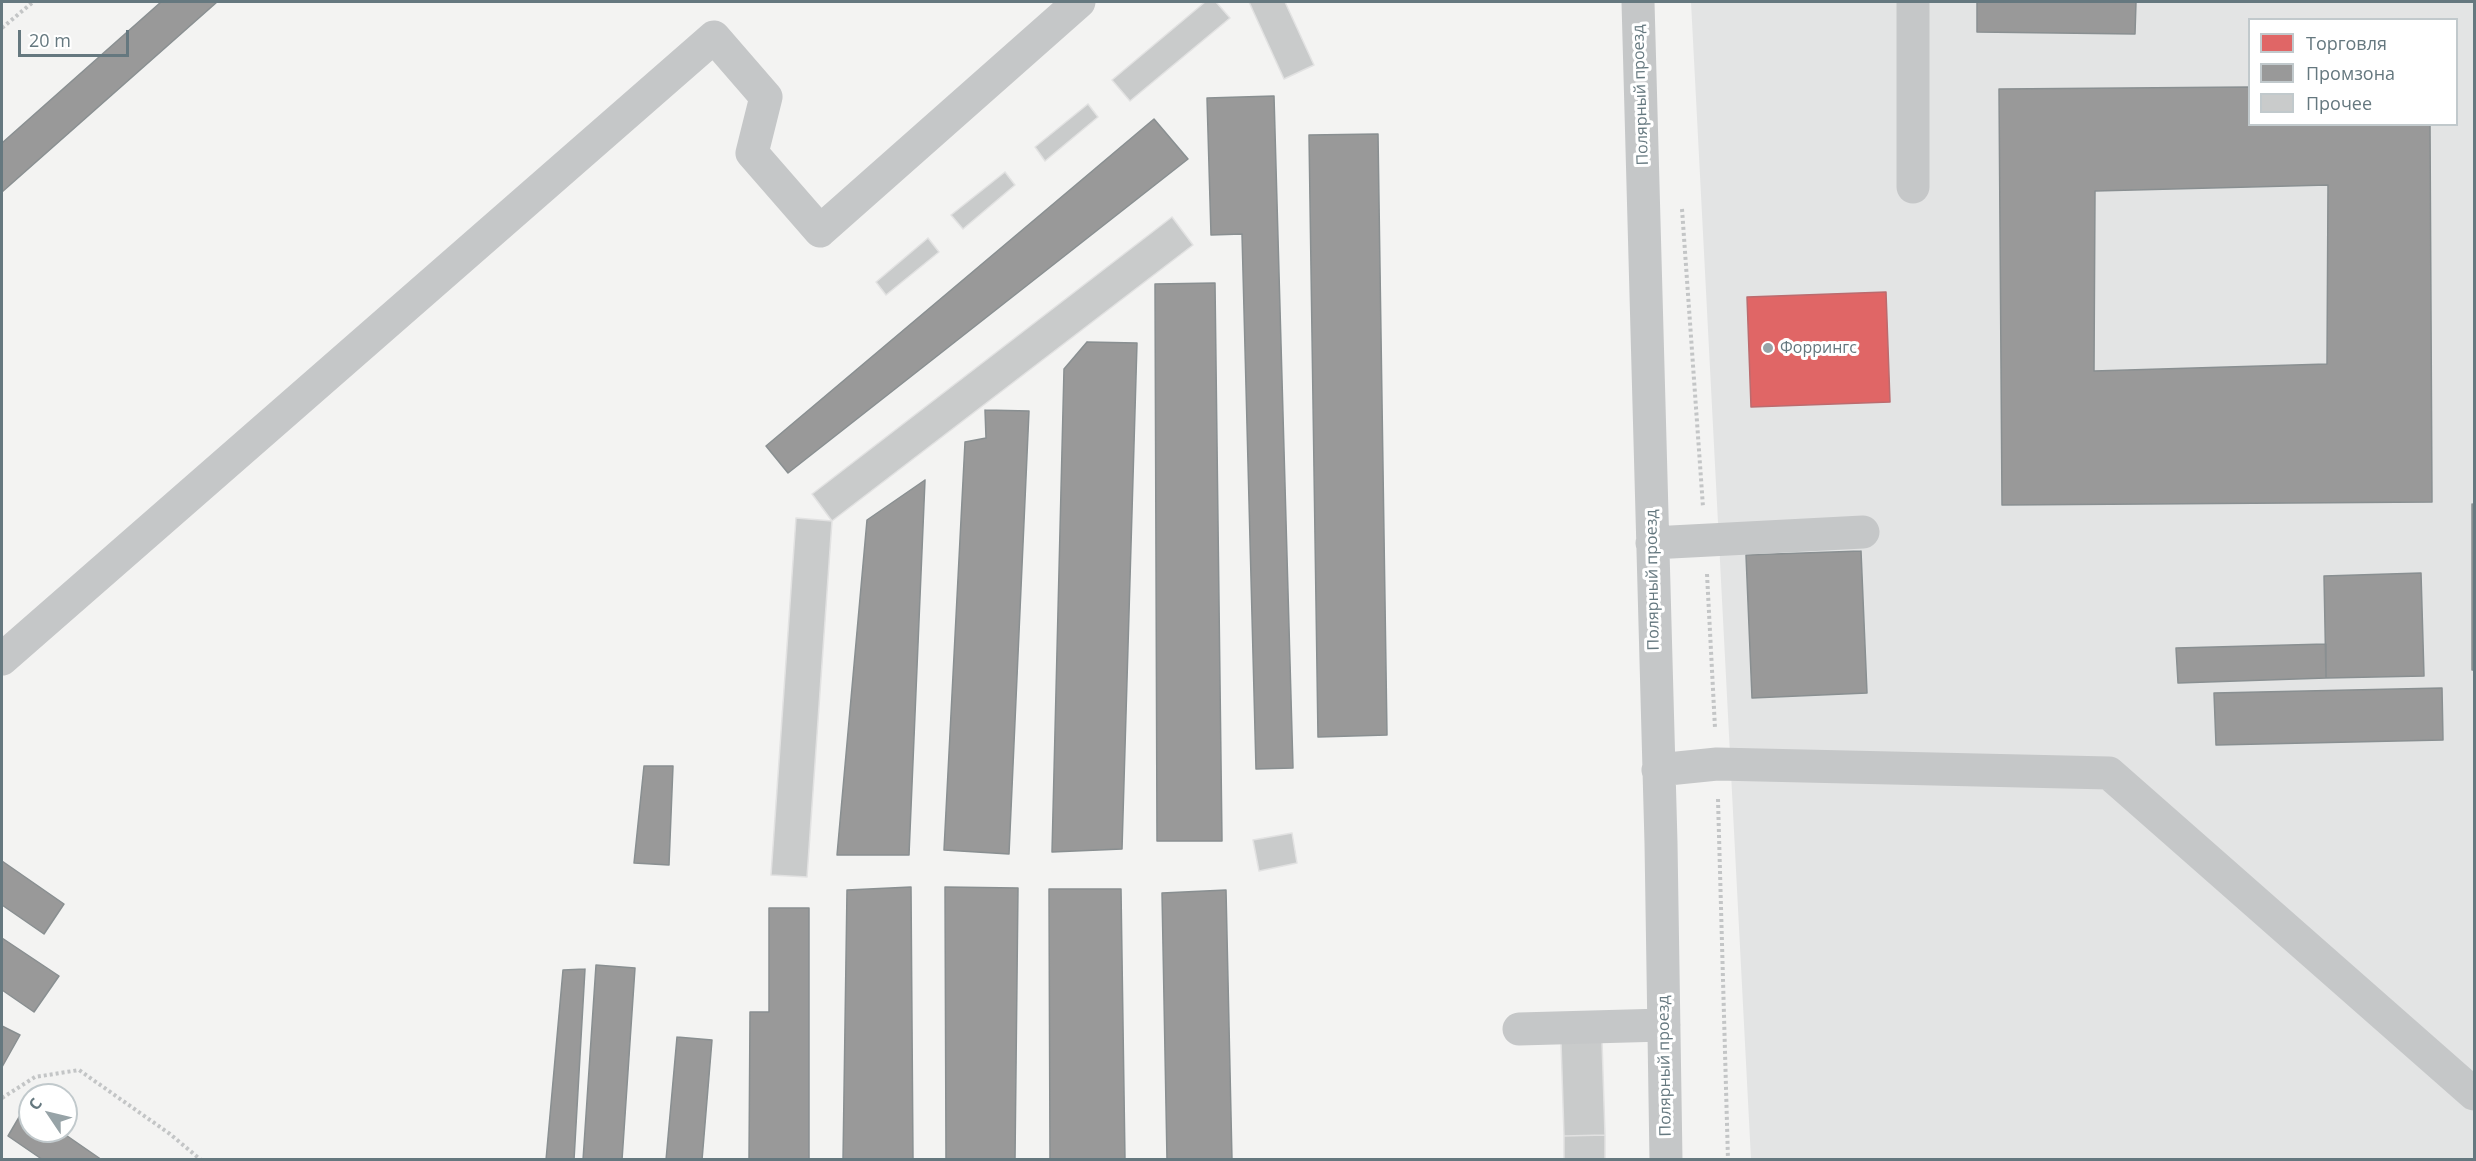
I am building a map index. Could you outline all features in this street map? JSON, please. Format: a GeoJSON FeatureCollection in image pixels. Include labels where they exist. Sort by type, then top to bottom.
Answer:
{"type":"FeatureCollection","features":[{"type":"Feature","properties":{"kind":"street"},"geometry":{"type":"LineString","coordinates":[[2,659],[714,37],[766,97],[752,153],[820,231],[1079,2]]}},
{"type":"Feature","properties":{"kind":"street","name":"Полярный проезд"},"geometry":{"type":"LineString","coordinates":[[1638,2],[1653,543],[1666,1160]]}},
{"type":"Feature","properties":{"kind":"street"},"geometry":{"type":"LineString","coordinates":[[1912,187],[1913,2]]}},
{"type":"Feature","properties":{"kind":"street"},"geometry":{"type":"LineString","coordinates":[[1653,543],[1863,532]]}},
{"type":"Feature","properties":{"kind":"street"},"geometry":{"type":"LineString","coordinates":[[1658,770],[1718,764],[2109,773],[2475,1094]]}},
{"type":"Feature","properties":{"kind":"street"},"geometry":{"type":"LineString","coordinates":[[1519,1029],[1664,1025]]}},
{"type":"Feature","properties":{"kind":"path"},"geometry":{"type":"LineString","coordinates":[[2,28],[33,2]]}},
{"type":"Feature","properties":{"kind":"path"},"geometry":{"type":"LineString","coordinates":[[1682,200],[1718,764],[1728,1160]]}},
{"type":"Feature","properties":{"kind":"path"},"geometry":{"type":"LineString","coordinates":[[2,1098],[35,1077],[79,1070],[170,1134],[201,1160]]}},
{"type":"Feature","properties":{"kind":"shaded area"},"geometry":{"type":"Polygon","coordinates":[[[1691,2],[2474,2],[2474,1159],[1751,1159],[1691,2]]]}},
{"type":"Feature","properties":{"kind":"building: Торговля"},"geometry":{"type":"Polygon","coordinates":[[[1886,292],[1890,402],[1751,407],[1747,297],[1886,292]]]}},
{"type":"Feature","properties":{"kind":"building: Промзона"},"geometry":{"type":"Polygon","coordinates":[[[161,2],[217,2],[2,192],[2,143],[161,2]]]}},
{"type":"Feature","properties":{"kind":"building: Промзона"},"geometry":{"type":"Polygon","coordinates":[[[1977,2],[2136,2],[2135,34],[1977,32],[1977,2]]]}},
{"type":"Feature","properties":{"kind":"building: Промзона"},"geometry":{"type":"Polygon","coordinates":[[[2248,87],[2248,126],[2430,126],[2432,502],[2002,505],[1999,89],[2248,87]],[[2328,185],[2095,191],[2094,371],[2327,364],[2328,185]]]}},
{"type":"Feature","properties":{"kind":"building: Промзона"},"geometry":{"type":"Polygon","coordinates":[[[1274,96],[1293,768],[1256,769],[1242,234],[1211,235],[1207,98],[1274,96]]]}},
{"type":"Feature","properties":{"kind":"building: Промзона"},"geometry":{"type":"Polygon","coordinates":[[[1154,119],[1188,159],[788,473],[766,446],[1154,119]]]}},
{"type":"Feature","properties":{"kind":"building: Промзона"},"geometry":{"type":"Polygon","coordinates":[[[1378,134],[1387,735],[1318,737],[1309,135],[1378,134]]]}},
{"type":"Feature","properties":{"kind":"building: Промзона"},"geometry":{"type":"Polygon","coordinates":[[[1215,283],[1222,841],[1157,841],[1155,284],[1215,283]]]}},
{"type":"Feature","properties":{"kind":"building: Промзона"},"geometry":{"type":"Polygon","coordinates":[[[1087,342],[1137,343],[1122,849],[1052,852],[1064,369],[1087,342]]]}},
{"type":"Feature","properties":{"kind":"building: Промзона"},"geometry":{"type":"Polygon","coordinates":[[[985,410],[1029,411],[1009,854],[944,850],[965,442],[986,438],[985,410]]]}},
{"type":"Feature","properties":{"kind":"building: Промзона"},"geometry":{"type":"Polygon","coordinates":[[[925,480],[909,855],[837,855],[867,520],[925,480]]]}},
{"type":"Feature","properties":{"kind":"building: Промзона"},"geometry":{"type":"Polygon","coordinates":[[[2472,504],[2474,505],[2474,670],[2472,670],[2472,504]]]}},
{"type":"Feature","properties":{"kind":"building: Промзона"},"geometry":{"type":"Polygon","coordinates":[[[1861,551],[1867,693],[1752,698],[1746,555],[1861,551]]]}},
{"type":"Feature","properties":{"kind":"building: Промзона"},"geometry":{"type":"Polygon","coordinates":[[[2421,573],[2424,676],[2326,678],[2324,576],[2421,573]]]}},
{"type":"Feature","properties":{"kind":"building: Промзона"},"geometry":{"type":"Polygon","coordinates":[[[2326,644],[2326,678],[2178,683],[2176,648],[2326,644]]]}},
{"type":"Feature","properties":{"kind":"building: Промзона"},"geometry":{"type":"Polygon","coordinates":[[[2442,688],[2443,740],[2216,745],[2214,693],[2442,688]]]}},
{"type":"Feature","properties":{"kind":"building: Промзона"},"geometry":{"type":"Polygon","coordinates":[[[644,766],[673,766],[669,865],[634,863],[644,766]]]}},
{"type":"Feature","properties":{"kind":"building: Промзона"},"geometry":{"type":"Polygon","coordinates":[[[2,861],[64,904],[44,934],[2,905],[2,861]]]}},
{"type":"Feature","properties":{"kind":"building: Промзона"},"geometry":{"type":"Polygon","coordinates":[[[911,887],[913,1160],[843,1160],[847,890],[911,887]]]}},
{"type":"Feature","properties":{"kind":"building: Промзона"},"geometry":{"type":"Polygon","coordinates":[[[945,887],[1018,888],[1015,1160],[946,1160],[945,887]]]}},
{"type":"Feature","properties":{"kind":"building: Промзона"},"geometry":{"type":"Polygon","coordinates":[[[1049,889],[1121,889],[1125,1160],[1050,1160],[1049,889]]]}},
{"type":"Feature","properties":{"kind":"building: Промзона"},"geometry":{"type":"Polygon","coordinates":[[[1226,890],[1232,1160],[1167,1160],[1162,893],[1226,890]]]}},
{"type":"Feature","properties":{"kind":"building: Промзона"},"geometry":{"type":"Polygon","coordinates":[[[769,908],[809,908],[809,1160],[749,1160],[750,1012],[769,1012],[769,908]]]}},
{"type":"Feature","properties":{"kind":"building: Промзона"},"geometry":{"type":"Polygon","coordinates":[[[2,938],[59,976],[34,1012],[2,990],[2,938]]]}},
{"type":"Feature","properties":{"kind":"building: Промзона"},"geometry":{"type":"Polygon","coordinates":[[[596,965],[635,968],[622,1160],[583,1160],[596,965]]]}},
{"type":"Feature","properties":{"kind":"building: Промзона"},"geometry":{"type":"Polygon","coordinates":[[[585,969],[574,1160],[546,1160],[563,970],[585,969]]]}},
{"type":"Feature","properties":{"kind":"building: Промзона"},"geometry":{"type":"Polygon","coordinates":[[[2,1026],[20,1035],[2,1067],[2,1026]]]}},
{"type":"Feature","properties":{"kind":"building: Промзона"},"geometry":{"type":"Polygon","coordinates":[[[677,1037],[712,1040],[702,1160],[666,1160],[677,1037]]]}},
{"type":"Feature","properties":{"kind":"building: Промзона"},"geometry":{"type":"Polygon","coordinates":[[[18,1119],[18,1143],[8,1136],[18,1119]]]}},
{"type":"Feature","properties":{"kind":"building: Промзона"},"geometry":{"type":"Polygon","coordinates":[[[18,1143],[77,1143],[102,1160],[43,1160],[18,1143]]]}},
{"type":"Feature","properties":{"kind":"building: Прочее"},"geometry":{"type":"Polygon","coordinates":[[[1205,2],[1216,2],[1230,18],[1130,101],[1112,80],[1205,2]]]}},
{"type":"Feature","properties":{"kind":"building: Прочее"},"geometry":{"type":"Polygon","coordinates":[[[1249,2],[1285,2],[1314,65],[1284,79],[1249,2]]]}},
{"type":"Feature","properties":{"kind":"building: Прочее"},"geometry":{"type":"Polygon","coordinates":[[[1088,104],[1098,117],[1045,161],[1035,147],[1088,104]]]}},
{"type":"Feature","properties":{"kind":"building: Прочее"},"geometry":{"type":"Polygon","coordinates":[[[1005,172],[1015,185],[963,229],[951,215],[1005,172]]]}},
{"type":"Feature","properties":{"kind":"building: Прочее"},"geometry":{"type":"Polygon","coordinates":[[[1172,217],[1193,245],[832,521],[812,494],[1172,217]]]}},
{"type":"Feature","properties":{"kind":"building: Прочее"},"geometry":{"type":"Polygon","coordinates":[[[928,238],[939,252],[886,295],[876,282],[928,238]]]}},
{"type":"Feature","properties":{"kind":"building: Прочее"},"geometry":{"type":"Polygon","coordinates":[[[796,518],[832,521],[807,877],[771,875],[796,518]]]}},
{"type":"Feature","properties":{"kind":"building: Прочее"},"geometry":{"type":"Polygon","coordinates":[[[1292,833],[1297,863],[1259,871],[1253,840],[1292,833]]]}},
{"type":"Feature","properties":{"kind":"building: Прочее"},"geometry":{"type":"Polygon","coordinates":[[[1602,1041],[1605,1135],[1564,1136],[1561,1042],[1602,1041]]]}},
{"type":"Feature","properties":{"kind":"building: Прочее"},"geometry":{"type":"Polygon","coordinates":[[[1605,1135],[1605,1160],[1564,1160],[1564,1136],[1605,1135]]]}},
{"type":"Feature","properties":{"kind":"place","name":"Форрингс"},"geometry":{"type":"Point","coordinates":[1768,348]}}]}
